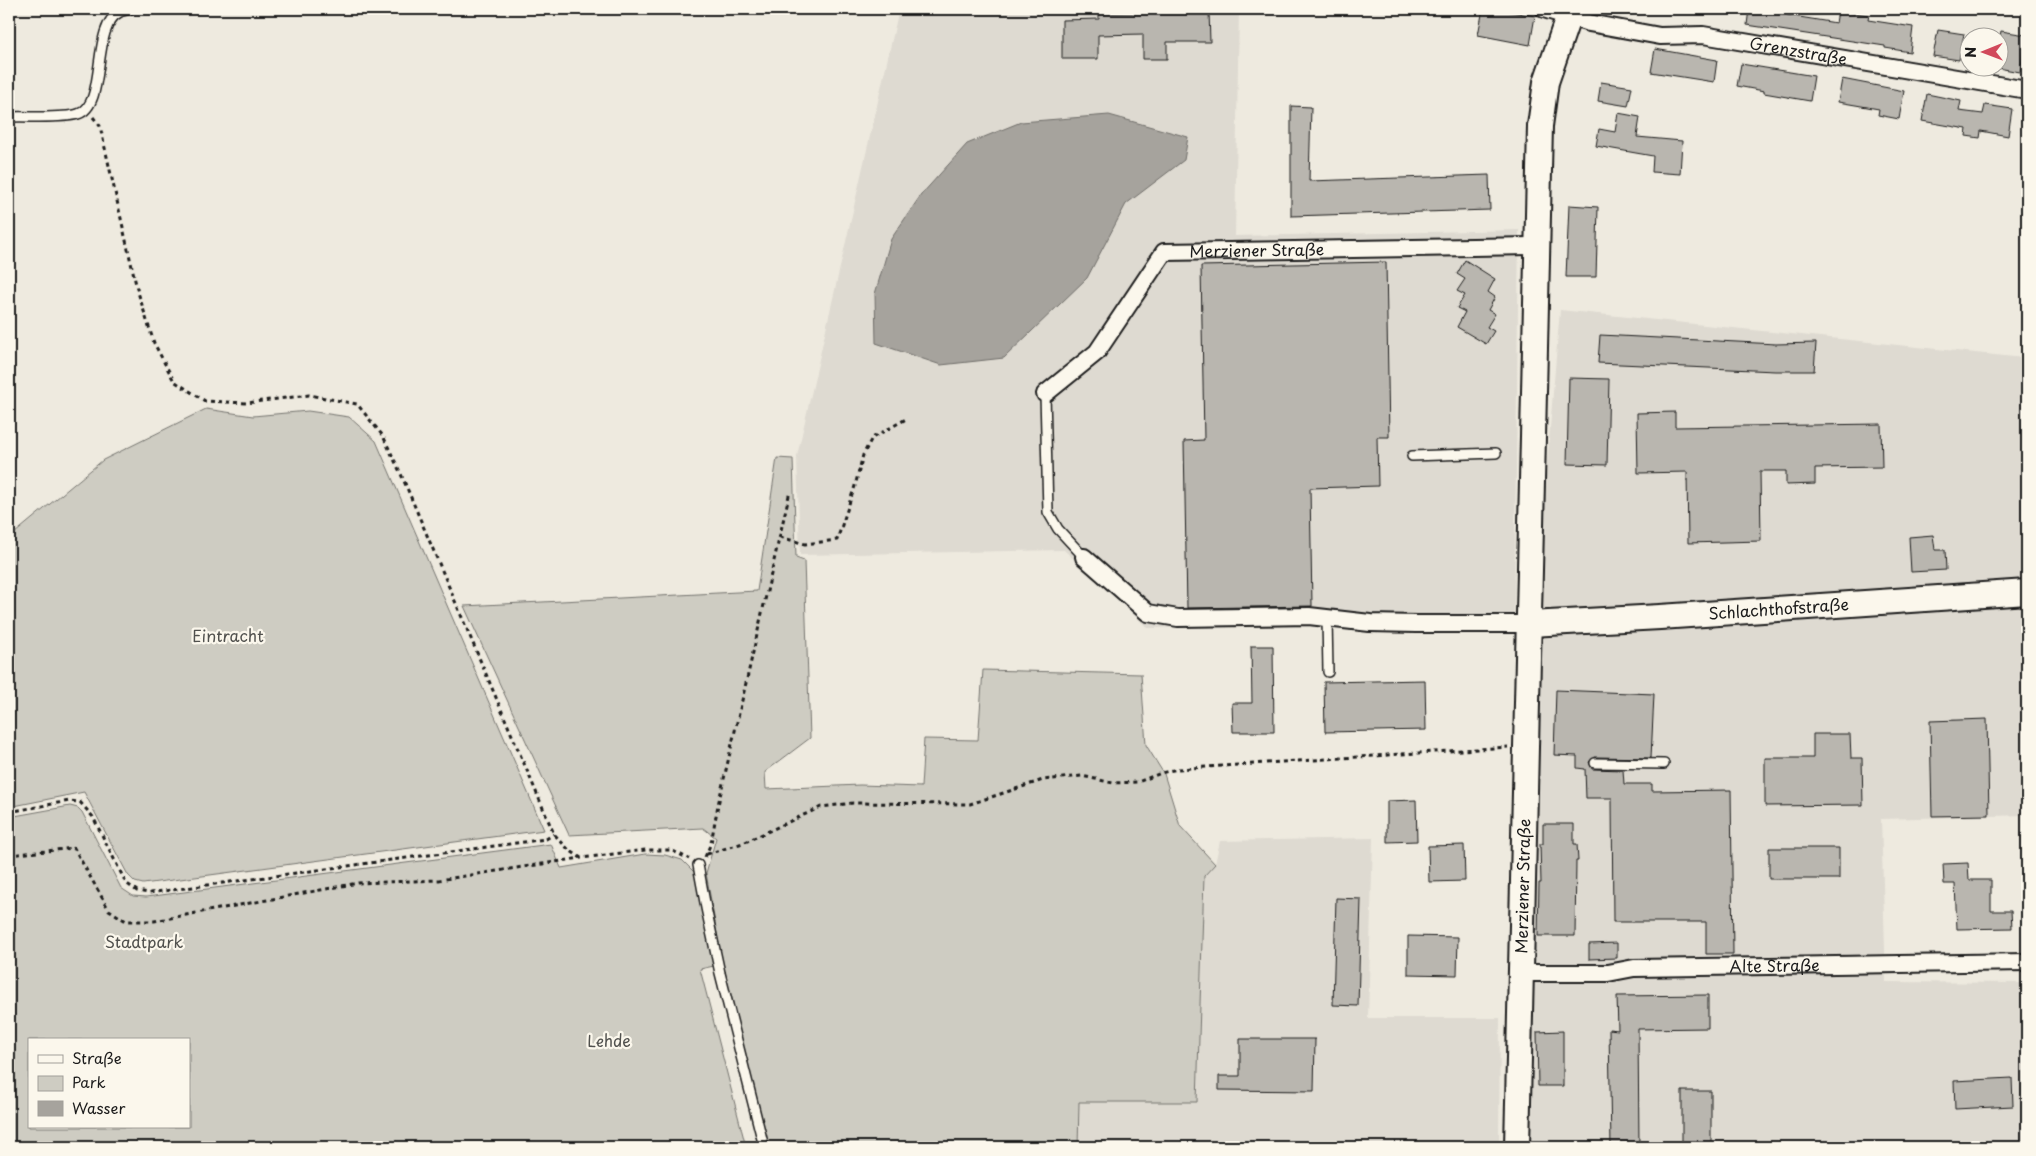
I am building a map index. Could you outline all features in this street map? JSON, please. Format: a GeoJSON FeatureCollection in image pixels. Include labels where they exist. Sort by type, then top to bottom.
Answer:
{"type":"FeatureCollection","features":[{"type":"Feature","properties":{"kind":"main road","name":"Merziener Straße"},"geometry":{"type":"LineString","coordinates":[[1517,1147],[1540,126],[1543,97],[1550,67],[1570,12]]}},
{"type":"Feature","properties":{"kind":"main road","name":"Schlachthofstraße"},"geometry":{"type":"LineString","coordinates":[[1530,624],[1650,618],[2027,592]]}},
{"type":"Feature","properties":{"kind":"street","name":"Grenzstraße"},"geometry":{"type":"LineString","coordinates":[[1544,9],[1570,12],[1604,26],[1660,36],[1703,35],[2027,90]]}},
{"type":"Feature","properties":{"kind":"street","name":"Merziener Straße"},"geometry":{"type":"LineString","coordinates":[[1046,394],[1097,352],[1164,252],[1537,246]]}},
{"type":"Feature","properties":{"kind":"street"},"geometry":{"type":"LineString","coordinates":[[1084,556],[1148,613],[1178,618],[1309,616],[1370,623],[1530,624]]}},
{"type":"Feature","properties":{"kind":"street","name":"Alte Straße"},"geometry":{"type":"LineString","coordinates":[[1521,974],[1608,973],[1644,968],[2027,962]]}},
{"type":"Feature","properties":{"kind":"lane"},"geometry":{"type":"LineString","coordinates":[[9,117],[68,116],[79,114],[87,109],[95,90],[102,43],[107,27],[118,11],[131,9]]}},
{"type":"Feature","properties":{"kind":"lane"},"geometry":{"type":"LineString","coordinates":[[1046,394],[1048,512],[1058,529],[1084,556]]}},
{"type":"Feature","properties":{"kind":"lane"},"geometry":{"type":"LineString","coordinates":[[1412,456],[1496,453]]}},
{"type":"Feature","properties":{"kind":"lane"},"geometry":{"type":"LineString","coordinates":[[1327,618],[1328,672]]}},
{"type":"Feature","properties":{"kind":"lane"},"geometry":{"type":"LineString","coordinates":[[1595,763],[1664,764]]}},
{"type":"Feature","properties":{"kind":"lane"},"geometry":{"type":"LineString","coordinates":[[698,865],[720,973],[764,1147]]}},
{"type":"Feature","properties":{"kind":"path"},"geometry":{"type":"LineString","coordinates":[[87,109],[100,126],[136,289],[154,343],[174,381],[206,401],[247,403],[309,395],[357,404],[383,436],[401,474],[554,834],[568,849],[581,858]]}},
{"type":"Feature","properties":{"kind":"path"},"geometry":{"type":"LineString","coordinates":[[780,537],[805,544],[837,540],[863,455],[872,438],[906,419]]}},
{"type":"Feature","properties":{"kind":"path"},"geometry":{"type":"LineString","coordinates":[[9,855],[74,848],[109,910],[126,921],[154,921],[358,883],[439,880],[646,850],[671,850],[698,865],[711,843],[790,491]]}},
{"type":"Feature","properties":{"kind":"path"},"geometry":{"type":"LineString","coordinates":[[706,854],[743,843],[821,808],[837,805],[890,803],[970,804],[1043,780],[1082,776],[1113,783],[1138,782],[1177,769],[1526,746]]}},
{"type":"Feature","properties":{"kind":"path"},"geometry":{"type":"LineString","coordinates":[[9,812],[69,801],[80,802],[93,817],[126,884],[137,891],[150,893],[546,839],[554,834]]}},
{"type":"Feature","properties":{"kind":"shaded area"},"geometry":{"type":"Polygon","coordinates":[[[899,9],[1239,9],[1235,236],[1519,230],[1514,623],[1490,631],[1312,626],[1148,628],[1064,550],[800,555],[797,456],[899,9]]]}},
{"type":"Feature","properties":{"kind":"shaded area"},"geometry":{"type":"Polygon","coordinates":[[[1560,310],[2024,358],[2027,430],[2027,815],[1881,819],[1886,982],[2027,983],[2027,1147],[1528,1147],[1532,641],[1560,310]]]}},
{"type":"Feature","properties":{"kind":"shaded area"},"geometry":{"type":"Polygon","coordinates":[[[1373,838],[1368,1018],[1500,1018],[1499,1147],[1078,1147],[1079,1102],[1197,1101],[1204,876],[1215,864],[1220,841],[1373,838]]]}},
{"type":"Feature","properties":{"kind":"green space"},"geometry":{"type":"Polygon","coordinates":[[[2024,358],[2027,359],[2027,430],[2024,358]]]}},
{"type":"Feature","properties":{"kind":"green space","name":"Eintracht"},"geometry":{"type":"Polygon","coordinates":[[[206,409],[253,416],[308,411],[349,417],[376,441],[544,830],[143,884],[135,882],[128,875],[84,792],[9,807],[9,538],[103,460],[206,409]]]}},
{"type":"Feature","properties":{"kind":"green space"},"geometry":{"type":"Polygon","coordinates":[[[777,458],[793,459],[796,558],[804,561],[810,738],[765,772],[766,789],[860,785],[921,787],[924,739],[978,740],[983,670],[1141,674],[1146,745],[1164,774],[1180,826],[1215,864],[1204,876],[1197,1102],[1079,1102],[1078,1147],[772,1147],[765,1135],[722,961],[706,873],[716,838],[703,828],[569,835],[464,606],[757,591],[777,458]]]}},
{"type":"Feature","properties":{"kind":"green space","name":"Lehde"},"geometry":{"type":"Polygon","coordinates":[[[70,806],[78,808],[82,812],[121,888],[133,896],[146,897],[551,844],[561,868],[645,854],[665,855],[682,860],[695,873],[714,966],[700,969],[746,1147],[9,1147],[9,817],[70,806]]]}},
{"type":"Feature","properties":{"kind":"water"},"geometry":{"type":"Polygon","coordinates":[[[1109,115],[1188,137],[1184,160],[1126,204],[1087,278],[1004,358],[941,365],[876,343],[875,294],[891,239],[921,195],[967,144],[1021,122],[1109,115]]]}},
{"type":"Feature","properties":{"kind":"building"},"geometry":{"type":"Polygon","coordinates":[[[1483,9],[1535,16],[1530,45],[1478,35],[1483,9]]]}},
{"type":"Feature","properties":{"kind":"building"},"geometry":{"type":"Polygon","coordinates":[[[1749,9],[1789,9],[1787,15],[1836,23],[1838,11],[1869,15],[1868,20],[1913,27],[1910,52],[1885,48],[1885,46],[1747,25],[1749,9]]]}},
{"type":"Feature","properties":{"kind":"building"},"geometry":{"type":"Polygon","coordinates":[[[1209,11],[1210,42],[1167,42],[1167,59],[1143,59],[1143,34],[1098,35],[1098,59],[1062,59],[1062,20],[1099,19],[1099,13],[1209,11]]]}},
{"type":"Feature","properties":{"kind":"building"},"geometry":{"type":"Polygon","coordinates":[[[1938,30],[1958,33],[1958,60],[1933,56],[1938,30]]]}},
{"type":"Feature","properties":{"kind":"building"},"geometry":{"type":"Polygon","coordinates":[[[2008,32],[2026,35],[2020,72],[2008,70],[2008,32]]]}},
{"type":"Feature","properties":{"kind":"building"},"geometry":{"type":"Polygon","coordinates":[[[1655,49],[1717,60],[1714,82],[1651,72],[1655,49]]]}},
{"type":"Feature","properties":{"kind":"building"},"geometry":{"type":"Polygon","coordinates":[[[1741,64],[1814,76],[1810,101],[1737,86],[1741,64]]]}},
{"type":"Feature","properties":{"kind":"building"},"geometry":{"type":"Polygon","coordinates":[[[1842,79],[1904,91],[1899,119],[1878,115],[1879,109],[1838,102],[1842,79]]]}},
{"type":"Feature","properties":{"kind":"building"},"geometry":{"type":"Polygon","coordinates":[[[1601,82],[1632,87],[1628,106],[1598,101],[1601,82]]]}},
{"type":"Feature","properties":{"kind":"building"},"geometry":{"type":"Polygon","coordinates":[[[1927,94],[1961,101],[1959,111],[1983,114],[1985,105],[2012,109],[2008,136],[1981,131],[1980,138],[1966,136],[1967,129],[1922,121],[1927,94]]]}},
{"type":"Feature","properties":{"kind":"building"},"geometry":{"type":"Polygon","coordinates":[[[1291,106],[1311,107],[1309,181],[1489,175],[1490,210],[1291,216],[1291,106]]]}},
{"type":"Feature","properties":{"kind":"building"},"geometry":{"type":"Polygon","coordinates":[[[1618,113],[1640,117],[1637,137],[1682,141],[1680,174],[1652,172],[1653,156],[1596,146],[1599,129],[1615,132],[1618,113]]]}},
{"type":"Feature","properties":{"kind":"building"},"geometry":{"type":"Polygon","coordinates":[[[1569,205],[1598,207],[1596,277],[1566,277],[1569,205]]]}},
{"type":"Feature","properties":{"kind":"building"},"geometry":{"type":"Polygon","coordinates":[[[1465,260],[1495,279],[1488,292],[1495,297],[1488,310],[1495,314],[1487,327],[1494,331],[1486,344],[1457,327],[1465,312],[1457,308],[1465,295],[1457,291],[1465,279],[1457,274],[1465,260]]]}},
{"type":"Feature","properties":{"kind":"building"},"geometry":{"type":"Polygon","coordinates":[[[1386,262],[1389,437],[1377,437],[1378,486],[1310,488],[1312,606],[1187,608],[1184,441],[1204,440],[1201,266],[1386,262]]]}},
{"type":"Feature","properties":{"kind":"building"},"geometry":{"type":"Polygon","coordinates":[[[1600,335],[1776,344],[1816,343],[1814,371],[1598,363],[1600,335]]]}},
{"type":"Feature","properties":{"kind":"building"},"geometry":{"type":"Polygon","coordinates":[[[1569,378],[1609,379],[1607,465],[1567,464],[1569,378]]]}},
{"type":"Feature","properties":{"kind":"building"},"geometry":{"type":"Polygon","coordinates":[[[1675,412],[1675,427],[1881,424],[1882,467],[1815,468],[1815,484],[1786,485],[1786,471],[1760,471],[1761,541],[1688,543],[1687,472],[1638,473],[1637,413],[1675,412]]]}},
{"type":"Feature","properties":{"kind":"building"},"geometry":{"type":"Polygon","coordinates":[[[1933,535],[1935,550],[1945,550],[1946,570],[1911,572],[1909,537],[1933,535]]]}},
{"type":"Feature","properties":{"kind":"building"},"geometry":{"type":"Polygon","coordinates":[[[1251,646],[1273,646],[1274,732],[1233,732],[1232,703],[1252,703],[1251,646]]]}},
{"type":"Feature","properties":{"kind":"building"},"geometry":{"type":"Polygon","coordinates":[[[1425,680],[1426,730],[1325,732],[1324,682],[1425,680]]]}},
{"type":"Feature","properties":{"kind":"building"},"geometry":{"type":"Polygon","coordinates":[[[1556,690],[1654,694],[1651,758],[1595,757],[1589,762],[1592,769],[1623,770],[1624,784],[1652,784],[1652,791],[1731,790],[1733,954],[1706,954],[1706,922],[1613,922],[1612,798],[1586,798],[1585,769],[1577,768],[1577,756],[1554,755],[1556,690]]]}},
{"type":"Feature","properties":{"kind":"building"},"geometry":{"type":"Polygon","coordinates":[[[1987,719],[1989,815],[1932,816],[1930,721],[1987,719]]]}},
{"type":"Feature","properties":{"kind":"building"},"geometry":{"type":"Polygon","coordinates":[[[1813,734],[1850,734],[1851,758],[1862,758],[1863,805],[1765,806],[1765,758],[1813,758],[1813,734]]]}},
{"type":"Feature","properties":{"kind":"building"},"geometry":{"type":"Polygon","coordinates":[[[1416,800],[1417,841],[1387,842],[1387,801],[1416,800]]]}},
{"type":"Feature","properties":{"kind":"building"},"geometry":{"type":"Polygon","coordinates":[[[1543,824],[1574,824],[1574,844],[1577,844],[1578,861],[1576,861],[1575,936],[1538,936],[1539,883],[1541,883],[1540,844],[1543,844],[1543,824]]]}},
{"type":"Feature","properties":{"kind":"building"},"geometry":{"type":"Polygon","coordinates":[[[1464,845],[1465,881],[1429,882],[1428,846],[1464,845]]]}},
{"type":"Feature","properties":{"kind":"building"},"geometry":{"type":"Polygon","coordinates":[[[1769,848],[1839,848],[1839,879],[1769,879],[1769,848]]]}},
{"type":"Feature","properties":{"kind":"building"},"geometry":{"type":"Polygon","coordinates":[[[1968,863],[1969,880],[1991,880],[1991,911],[2011,911],[2012,928],[1957,929],[1955,884],[1944,884],[1943,864],[1968,863]]]}},
{"type":"Feature","properties":{"kind":"building"},"geometry":{"type":"Polygon","coordinates":[[[1336,898],[1361,899],[1358,1006],[1333,1005],[1336,898]]]}},
{"type":"Feature","properties":{"kind":"building"},"geometry":{"type":"Polygon","coordinates":[[[1408,936],[1458,937],[1457,975],[1408,974],[1408,936]]]}},
{"type":"Feature","properties":{"kind":"building"},"geometry":{"type":"Polygon","coordinates":[[[1617,943],[1617,958],[1589,959],[1589,944],[1617,943]]]}},
{"type":"Feature","properties":{"kind":"building"},"geometry":{"type":"Polygon","coordinates":[[[1708,995],[1708,1028],[1638,1029],[1639,1147],[1611,1147],[1609,1029],[1618,1030],[1617,996],[1708,995]]]}},
{"type":"Feature","properties":{"kind":"building"},"geometry":{"type":"Polygon","coordinates":[[[1563,1031],[1563,1086],[1538,1086],[1537,1032],[1563,1031]]]}},
{"type":"Feature","properties":{"kind":"building"},"geometry":{"type":"Polygon","coordinates":[[[1240,1039],[1315,1039],[1314,1091],[1219,1090],[1219,1076],[1240,1076],[1240,1039]]]}},
{"type":"Feature","properties":{"kind":"building"},"geometry":{"type":"Polygon","coordinates":[[[2012,1078],[2013,1106],[1955,1109],[1954,1081],[2012,1078]]]}},
{"type":"Feature","properties":{"kind":"building"},"geometry":{"type":"Polygon","coordinates":[[[1682,1091],[1711,1091],[1711,1147],[1682,1147],[1682,1091]]]}},
{"type":"Feature","properties":{"kind":"park label","name":"Stadtpark"},"geometry":{"type":"Point","coordinates":[144,942]}}]}
